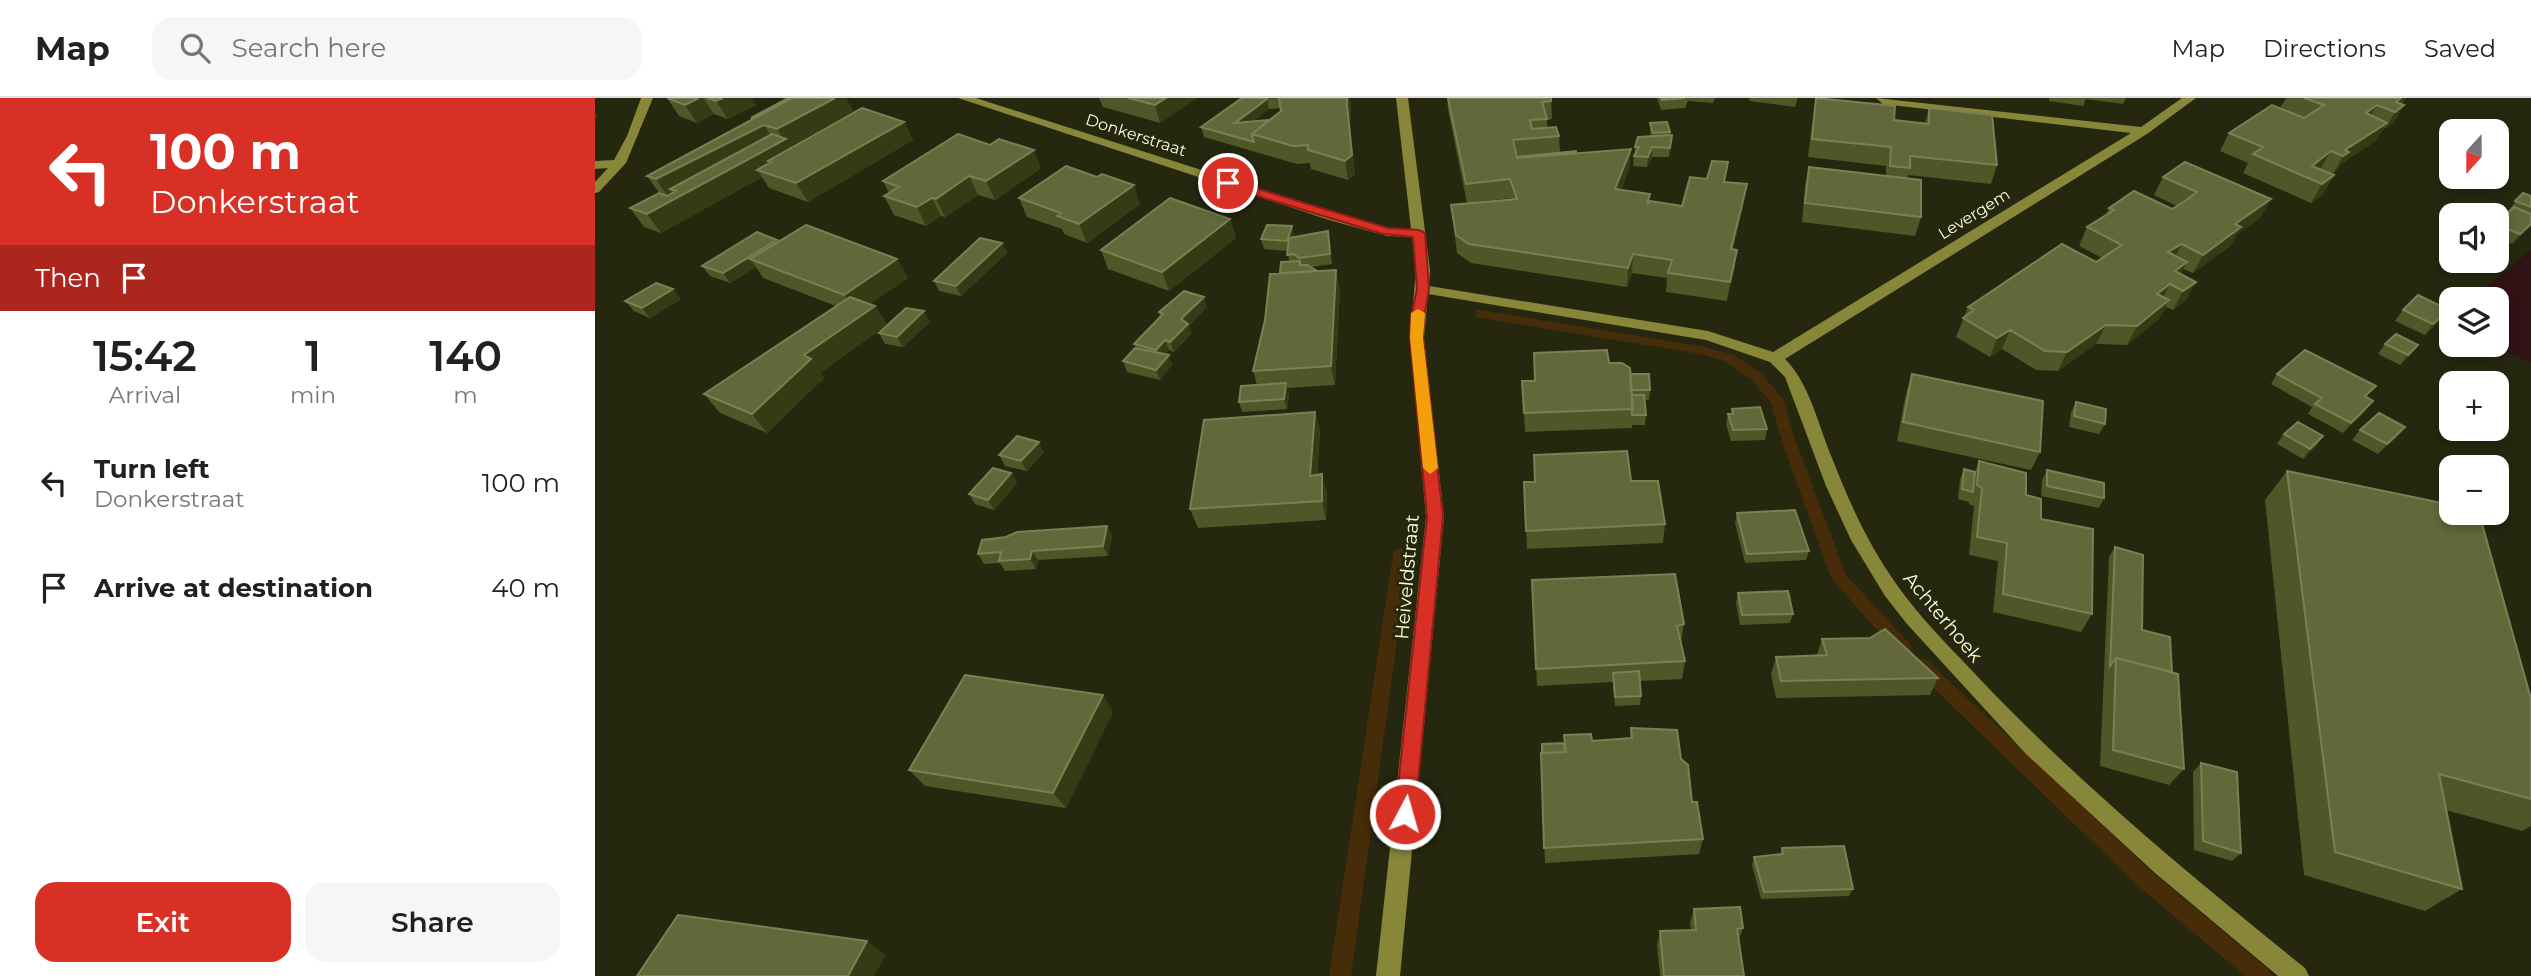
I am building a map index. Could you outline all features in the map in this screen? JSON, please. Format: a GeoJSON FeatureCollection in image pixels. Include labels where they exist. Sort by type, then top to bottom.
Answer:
{"type":"FeatureCollection","features":[{"type":"Feature","properties":{"kind":"street"},"geometry":{"type":"LineString","coordinates":[[595,189],[620,163],[633,140],[647,98]]}},
{"type":"Feature","properties":{"kind":"street","name":"Donkerstraat"},"geometry":{"type":"LineString","coordinates":[[964,98],[1333,217],[1387,232],[1419,233]]}},
{"type":"Feature","properties":{"kind":"street","name":"Heiveldstraat"},"geometry":{"type":"LineString","coordinates":[[1388,976],[1435,517],[1417,338],[1417,317],[1423,289],[1419,233],[1402,98]]}},
{"type":"Feature","properties":{"kind":"street"},"geometry":{"type":"LineString","coordinates":[[1882,98],[1884,101],[2143,131]]}},
{"type":"Feature","properties":{"kind":"street","name":"Levergem"},"geometry":{"type":"LineString","coordinates":[[1775,358],[2143,131],[2190,98]]}},
{"type":"Feature","properties":{"kind":"street"},"geometry":{"type":"LineString","coordinates":[[595,165],[620,163]]}},
{"type":"Feature","properties":{"kind":"street"},"geometry":{"type":"LineString","coordinates":[[1423,289],[1708,336],[1775,358]]}},
{"type":"Feature","properties":{"kind":"street","name":"Achterhoek"},"geometry":{"type":"LineString","coordinates":[[1775,358],[1792,375],[1854,530],[1891,592],[1984,697],[2063,776],[2170,874],[2297,976]]}},
{"type":"Feature","properties":{"kind":"shaded area"},"geometry":{"type":"Polygon","coordinates":[[[2531,250],[2531,362],[2509,354],[2509,287],[2486,287],[2503,273],[2509,273],[2509,268],[2531,250]]]}},
{"type":"Feature","properties":{"kind":"building"},"geometry":{"type":"Polygon","coordinates":[[[667,98],[699,98],[685,105],[667,98]]]}},
{"type":"Feature","properties":{"kind":"building"},"geometry":{"type":"Polygon","coordinates":[[[788,98],[792,98],[751,118],[788,98]]]}},
{"type":"Feature","properties":{"kind":"building"},"geometry":{"type":"Polygon","coordinates":[[[792,98],[835,98],[777,129],[764,125],[656,179],[647,176],[792,98]]]}},
{"type":"Feature","properties":{"kind":"building"},"geometry":{"type":"Polygon","coordinates":[[[1128,98],[1166,98],[1155,105],[1128,98]]]}},
{"type":"Feature","properties":{"kind":"building"},"geometry":{"type":"Polygon","coordinates":[[[1242,98],[1267,98],[1235,123],[1269,120],[1252,134],[1254,142],[1201,127],[1242,98]]]}},
{"type":"Feature","properties":{"kind":"building"},"geometry":{"type":"Polygon","coordinates":[[[1279,98],[1347,98],[1352,155],[1345,161],[1308,150],[1308,145],[1293,146],[1252,134],[1281,111],[1279,98]]]}},
{"type":"Feature","properties":{"kind":"building"},"geometry":{"type":"Polygon","coordinates":[[[1448,98],[1551,98],[1551,101],[1542,102],[1547,119],[1530,120],[1532,129],[1556,127],[1559,136],[1513,140],[1517,158],[1631,149],[1615,189],[1650,194],[1647,204],[1650,201],[1682,206],[1690,177],[1707,179],[1712,161],[1728,162],[1724,182],[1747,184],[1731,249],[1737,250],[1730,282],[1668,273],[1672,260],[1633,254],[1628,268],[1469,244],[1456,235],[1451,205],[1517,199],[1510,179],[1466,184],[1448,98]]]}},
{"type":"Feature","properties":{"kind":"building"},"geometry":{"type":"Polygon","coordinates":[[[1816,98],[1895,106],[1894,120],[1929,124],[1929,108],[1992,115],[1997,165],[1910,156],[1910,168],[1890,166],[1891,147],[1812,139],[1816,98]]]}},
{"type":"Feature","properties":{"kind":"building"},"geometry":{"type":"Polygon","coordinates":[[[2304,98],[2401,98],[2396,102],[2404,105],[2395,112],[2377,105],[2366,113],[2387,123],[2345,150],[2349,152],[2343,156],[2331,151],[2312,166],[2334,175],[2322,184],[2253,154],[2263,147],[2229,133],[2272,105],[2304,118],[2324,105],[2304,98]]]}},
{"type":"Feature","properties":{"kind":"building"},"geometry":{"type":"Polygon","coordinates":[[[862,108],[904,122],[796,183],[757,170],[771,162],[768,161],[862,108]]]}},
{"type":"Feature","properties":{"kind":"building"},"geometry":{"type":"Polygon","coordinates":[[[1667,122],[1670,132],[1653,133],[1650,123],[1667,122]]]}},
{"type":"Feature","properties":{"kind":"building"},"geometry":{"type":"Polygon","coordinates":[[[772,134],[786,139],[647,214],[630,208],[659,193],[667,196],[676,191],[670,189],[772,134]]]}},
{"type":"Feature","properties":{"kind":"building"},"geometry":{"type":"Polygon","coordinates":[[[958,134],[990,145],[999,139],[1034,150],[986,181],[969,176],[936,199],[932,198],[917,207],[884,196],[899,187],[883,181],[958,134]]]}},
{"type":"Feature","properties":{"kind":"building"},"geometry":{"type":"Polygon","coordinates":[[[1672,135],[1670,148],[1652,147],[1648,157],[1634,156],[1639,147],[1635,147],[1638,137],[1672,135]]]}},
{"type":"Feature","properties":{"kind":"building"},"geometry":{"type":"Polygon","coordinates":[[[1576,151],[1576,153],[1517,157],[1576,151]]]}},
{"type":"Feature","properties":{"kind":"building"},"geometry":{"type":"Polygon","coordinates":[[[2185,162],[2271,199],[2235,224],[2241,227],[2203,255],[2182,244],[2168,252],[2187,262],[2175,271],[2196,282],[2183,291],[2170,284],[2157,294],[2169,300],[2137,326],[2106,325],[2067,352],[2045,351],[2010,330],[1997,338],[1963,318],[1974,310],[1968,307],[2062,244],[2096,262],[2122,245],[2087,227],[2114,210],[2109,208],[2134,191],[2172,209],[2185,201],[2197,192],[2163,177],[2185,162]]]}},
{"type":"Feature","properties":{"kind":"building"},"geometry":{"type":"Polygon","coordinates":[[[1066,166],[1097,177],[1102,174],[1134,185],[1079,224],[1057,216],[1061,213],[1019,198],[1066,166]]]}},
{"type":"Feature","properties":{"kind":"building"},"geometry":{"type":"Polygon","coordinates":[[[1809,167],[1921,180],[1921,217],[1805,203],[1809,167]]]}},
{"type":"Feature","properties":{"kind":"building"},"geometry":{"type":"Polygon","coordinates":[[[2523,193],[2531,196],[2531,207],[2515,201],[2523,193]]]}},
{"type":"Feature","properties":{"kind":"building"},"geometry":{"type":"Polygon","coordinates":[[[1170,198],[1230,219],[1162,272],[1101,250],[1170,198]]]}},
{"type":"Feature","properties":{"kind":"building"},"geometry":{"type":"Polygon","coordinates":[[[2514,207],[2531,214],[2531,224],[2520,234],[2509,230],[2509,212],[2514,207]]]}},
{"type":"Feature","properties":{"kind":"building"},"geometry":{"type":"Polygon","coordinates":[[[806,225],[897,259],[844,295],[750,259],[806,225]]]}},
{"type":"Feature","properties":{"kind":"building"},"geometry":{"type":"Polygon","coordinates":[[[1267,225],[1292,226],[1287,241],[1261,239],[1267,225]]]}},
{"type":"Feature","properties":{"kind":"building"},"geometry":{"type":"Polygon","coordinates":[[[1328,231],[1330,254],[1299,258],[1294,254],[1287,255],[1289,238],[1328,231]]]}},
{"type":"Feature","properties":{"kind":"building"},"geometry":{"type":"Polygon","coordinates":[[[757,232],[777,240],[723,273],[702,266],[757,232]]]}},
{"type":"Feature","properties":{"kind":"building"},"geometry":{"type":"Polygon","coordinates":[[[980,238],[1002,243],[956,286],[934,281],[980,238]]]}},
{"type":"Feature","properties":{"kind":"building"},"geometry":{"type":"Polygon","coordinates":[[[1300,261],[1300,265],[1307,265],[1317,271],[1280,273],[1281,262],[1300,261]]]}},
{"type":"Feature","properties":{"kind":"building"},"geometry":{"type":"Polygon","coordinates":[[[1336,270],[1331,366],[1253,371],[1265,320],[1270,274],[1336,270]]]}},
{"type":"Feature","properties":{"kind":"building"},"geometry":{"type":"Polygon","coordinates":[[[656,283],[673,289],[642,308],[625,301],[656,283]]]}},
{"type":"Feature","properties":{"kind":"building"},"geometry":{"type":"Polygon","coordinates":[[[1184,291],[1204,297],[1181,319],[1188,324],[1170,342],[1165,340],[1156,350],[1134,344],[1163,314],[1159,312],[1184,291]]]}},
{"type":"Feature","properties":{"kind":"building"},"geometry":{"type":"Polygon","coordinates":[[[2418,295],[2439,305],[2439,319],[2433,324],[2403,310],[2418,295]]]}},
{"type":"Feature","properties":{"kind":"building"},"geometry":{"type":"Polygon","coordinates":[[[850,297],[875,306],[804,355],[811,359],[752,414],[704,394],[850,297]]]}},
{"type":"Feature","properties":{"kind":"building"},"geometry":{"type":"Polygon","coordinates":[[[906,308],[924,311],[897,337],[879,333],[906,308]]]}},
{"type":"Feature","properties":{"kind":"building"},"geometry":{"type":"Polygon","coordinates":[[[2396,334],[2418,345],[2408,355],[2385,344],[2396,334]]]}},
{"type":"Feature","properties":{"kind":"building"},"geometry":{"type":"Polygon","coordinates":[[[1135,348],[1169,355],[1156,370],[1123,361],[1135,348]]]}},
{"type":"Feature","properties":{"kind":"building"},"geometry":{"type":"Polygon","coordinates":[[[1607,350],[1609,363],[1622,363],[1630,368],[1633,409],[1524,413],[1522,381],[1535,381],[1534,353],[1607,350]]]}},
{"type":"Feature","properties":{"kind":"building"},"geometry":{"type":"Polygon","coordinates":[[[2305,350],[2376,386],[2365,396],[2373,401],[2351,423],[2315,404],[2322,398],[2277,374],[2305,350]]]}},
{"type":"Feature","properties":{"kind":"building"},"geometry":{"type":"Polygon","coordinates":[[[1630,374],[1649,374],[1650,390],[1631,390],[1630,374]]]}},
{"type":"Feature","properties":{"kind":"building"},"geometry":{"type":"Polygon","coordinates":[[[1912,374],[2043,401],[2040,452],[1903,422],[1912,374]]]}},
{"type":"Feature","properties":{"kind":"building"},"geometry":{"type":"Polygon","coordinates":[[[1286,383],[1284,399],[1239,402],[1241,386],[1286,383]]]}},
{"type":"Feature","properties":{"kind":"building"},"geometry":{"type":"Polygon","coordinates":[[[1632,395],[1644,395],[1646,415],[1632,415],[1632,395]]]}},
{"type":"Feature","properties":{"kind":"building"},"geometry":{"type":"Polygon","coordinates":[[[2076,402],[2106,409],[2105,424],[2074,416],[2076,402]]]}},
{"type":"Feature","properties":{"kind":"building"},"geometry":{"type":"Polygon","coordinates":[[[1760,407],[1767,429],[1733,430],[1728,414],[1733,414],[1732,409],[1760,407]]]}},
{"type":"Feature","properties":{"kind":"building"},"geometry":{"type":"Polygon","coordinates":[[[1315,412],[1310,476],[1322,474],[1322,501],[1190,509],[1204,420],[1315,412]]]}},
{"type":"Feature","properties":{"kind":"building"},"geometry":{"type":"Polygon","coordinates":[[[2379,413],[2405,427],[2387,444],[2360,430],[2379,413]]]}},
{"type":"Feature","properties":{"kind":"building"},"geometry":{"type":"Polygon","coordinates":[[[2298,422],[2323,436],[2310,449],[2284,434],[2298,422]]]}},
{"type":"Feature","properties":{"kind":"building"},"geometry":{"type":"Polygon","coordinates":[[[1017,436],[1039,442],[1021,461],[999,455],[1017,436]]]}},
{"type":"Feature","properties":{"kind":"building"},"geometry":{"type":"Polygon","coordinates":[[[1627,451],[1631,481],[1658,481],[1665,524],[1526,531],[1524,482],[1535,482],[1534,455],[1627,451]]]}},
{"type":"Feature","properties":{"kind":"building"},"geometry":{"type":"Polygon","coordinates":[[[1979,461],[2026,473],[2026,495],[2041,499],[2041,519],[2093,529],[2092,614],[2003,594],[2007,543],[1977,537],[1982,488],[1977,485],[1979,461]]]}},
{"type":"Feature","properties":{"kind":"building"},"geometry":{"type":"Polygon","coordinates":[[[993,468],[1011,473],[988,500],[969,494],[993,468]]]}},
{"type":"Feature","properties":{"kind":"building"},"geometry":{"type":"Polygon","coordinates":[[[1964,469],[1975,472],[1973,492],[1962,489],[1964,469]]]}},
{"type":"Feature","properties":{"kind":"building"},"geometry":{"type":"Polygon","coordinates":[[[2047,470],[2104,483],[2104,498],[2047,486],[2047,470]]]}},
{"type":"Feature","properties":{"kind":"building"},"geometry":{"type":"Polygon","coordinates":[[[2287,471],[2439,502],[2439,525],[2482,525],[2531,699],[2531,799],[2439,774],[2462,889],[2335,852],[2287,471]]]}},
{"type":"Feature","properties":{"kind":"building"},"geometry":{"type":"Polygon","coordinates":[[[1795,510],[1809,551],[1747,554],[1737,513],[1795,510]]]}},
{"type":"Feature","properties":{"kind":"building"},"geometry":{"type":"Polygon","coordinates":[[[1107,526],[1103,546],[1032,551],[1030,559],[999,561],[1001,552],[978,554],[982,540],[1006,537],[1017,532],[1107,526]]]}},
{"type":"Feature","properties":{"kind":"building"},"geometry":{"type":"Polygon","coordinates":[[[2115,547],[2143,555],[2142,630],[2170,637],[2172,672],[2116,658],[2110,666],[2115,547]]]}},
{"type":"Feature","properties":{"kind":"building"},"geometry":{"type":"Polygon","coordinates":[[[1675,574],[1684,624],[1677,626],[1685,661],[1536,669],[1532,580],[1675,574]]]}},
{"type":"Feature","properties":{"kind":"building"},"geometry":{"type":"Polygon","coordinates":[[[1788,591],[1793,614],[1742,615],[1738,593],[1788,591]]]}},
{"type":"Feature","properties":{"kind":"building"},"geometry":{"type":"Polygon","coordinates":[[[1885,629],[1938,678],[1781,681],[1776,657],[1827,655],[1822,639],[1870,638],[1885,629]]]}},
{"type":"Feature","properties":{"kind":"building"},"geometry":{"type":"Polygon","coordinates":[[[2116,658],[2178,674],[2184,769],[2113,750],[2116,658]]]}},
{"type":"Feature","properties":{"kind":"building"},"geometry":{"type":"Polygon","coordinates":[[[1639,671],[1641,696],[1615,697],[1613,673],[1639,671]]]}},
{"type":"Feature","properties":{"kind":"building"},"geometry":{"type":"Polygon","coordinates":[[[965,675],[1103,695],[1053,793],[909,770],[965,675]]]}},
{"type":"Feature","properties":{"kind":"building"},"geometry":{"type":"Polygon","coordinates":[[[1631,728],[1677,730],[1681,759],[1688,765],[1692,802],[1697,802],[1703,839],[1544,848],[1541,753],[1566,752],[1564,735],[1591,734],[1592,741],[1632,738],[1631,728]]]}},
{"type":"Feature","properties":{"kind":"building"},"geometry":{"type":"Polygon","coordinates":[[[1564,743],[1565,752],[1542,753],[1542,744],[1564,743]]]}},
{"type":"Feature","properties":{"kind":"building"},"geometry":{"type":"Polygon","coordinates":[[[2201,763],[2237,772],[2241,853],[2203,841],[2201,763]]]}},
{"type":"Feature","properties":{"kind":"building"},"geometry":{"type":"Polygon","coordinates":[[[1844,846],[1853,889],[1764,892],[1754,857],[1783,854],[1782,848],[1844,846]]]}},
{"type":"Feature","properties":{"kind":"building"},"geometry":{"type":"Polygon","coordinates":[[[1740,907],[1743,928],[1737,929],[1744,976],[1664,976],[1660,931],[1696,930],[1694,909],[1740,907]]]}},
{"type":"Feature","properties":{"kind":"building"},"geometry":{"type":"Polygon","coordinates":[[[678,915],[867,941],[848,976],[637,976],[678,915]]]}},
{"type":"Feature","properties":{"kind":"waterway"},"geometry":{"type":"LineString","coordinates":[[1481,314],[1701,350],[1729,358],[1757,377],[1778,402],[1789,442],[1839,578],[1903,648]]}},
{"type":"Feature","properties":{"kind":"waterway"},"geometry":{"type":"LineString","coordinates":[[1340,976],[1401,554]]}},
{"type":"Feature","properties":{"kind":"waterway"},"geometry":{"type":"LineString","coordinates":[[1922,666],[2144,878],[2261,976]]}},
{"type":"Feature","properties":{"kind":"slow traffic"},"geometry":{"type":"LineString","coordinates":[[1418,313],[1417,338],[1430,468]]}},
{"type":"Feature","properties":{"kind":"route"},"geometry":{"type":"LineString","coordinates":[[1228,183],[1387,232],[1419,233],[1423,289],[1417,317],[1417,338],[1435,517],[1405,814]]}}]}
